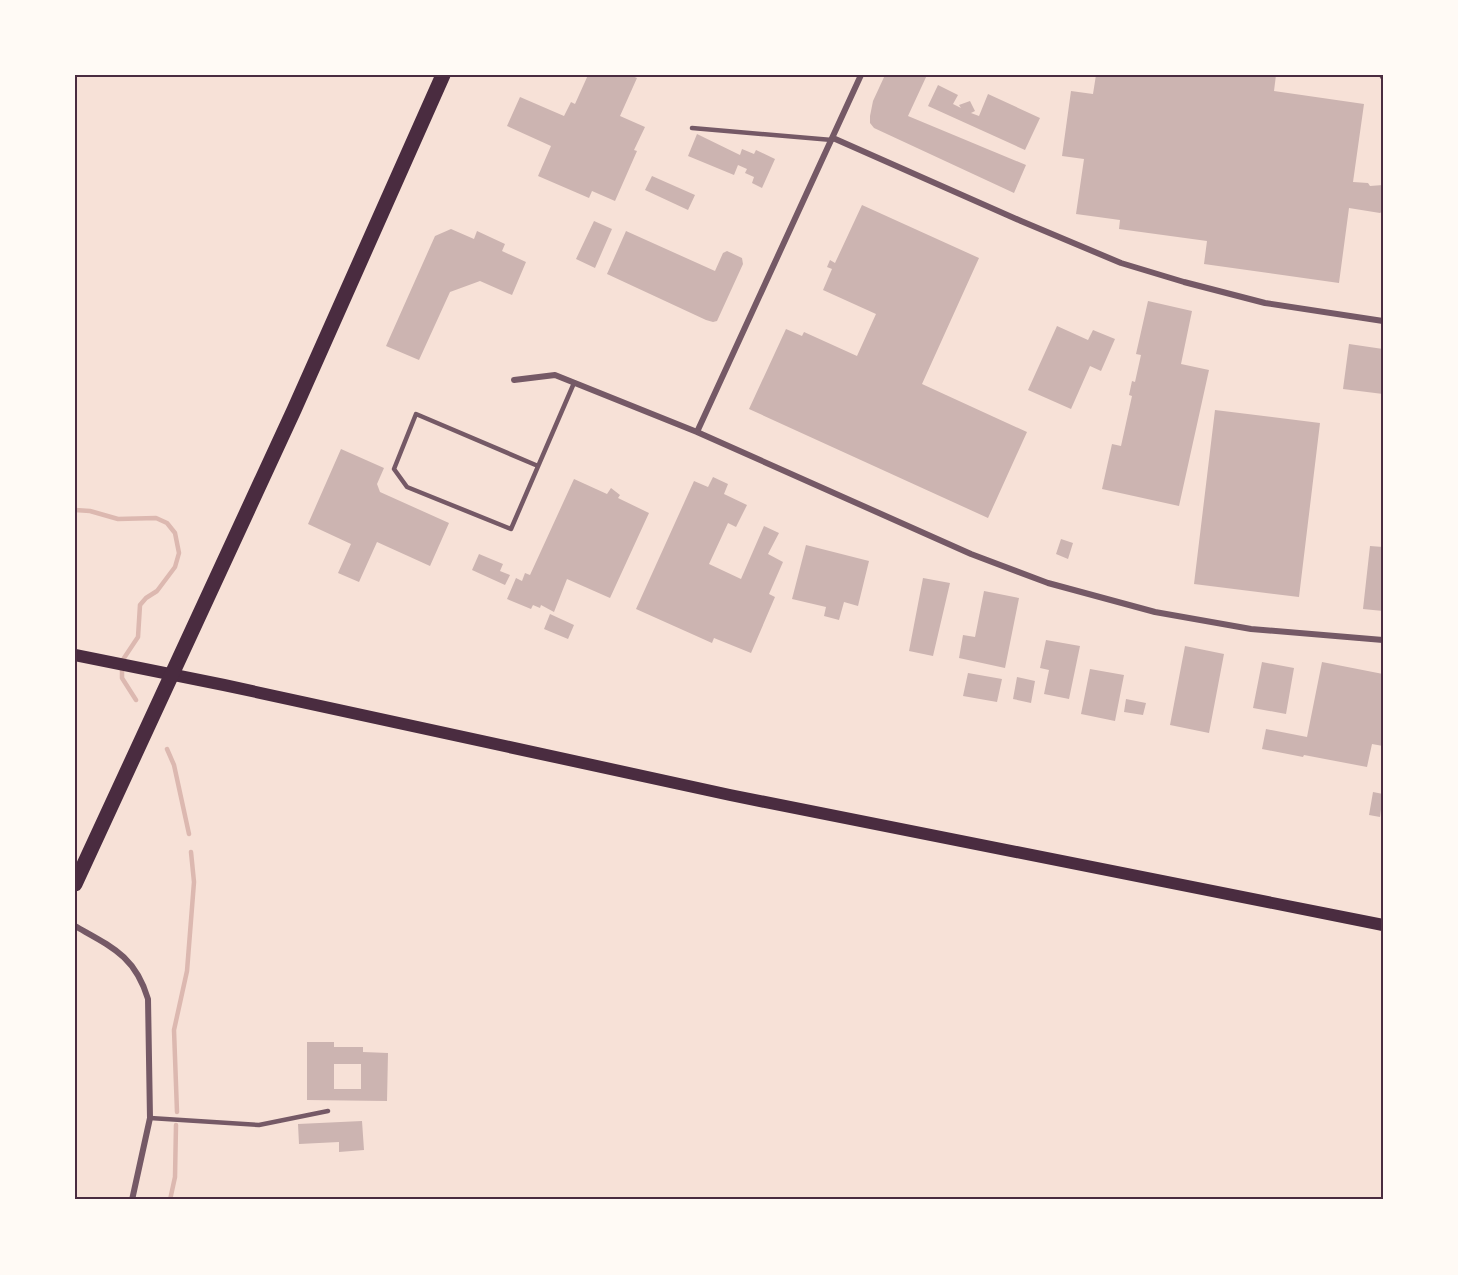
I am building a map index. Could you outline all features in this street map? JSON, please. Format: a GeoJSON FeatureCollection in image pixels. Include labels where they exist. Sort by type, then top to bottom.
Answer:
{"type":"FeatureCollection","features":[{"type":"Feature","properties":{"kind":"main road"},"geometry":{"type":"LineString","coordinates":[[75,884],[294,410],[443,75]]}},
{"type":"Feature","properties":{"kind":"main road"},"geometry":{"type":"LineString","coordinates":[[75,655],[741,797],[1383,925]]}},
{"type":"Feature","properties":{"kind":"street"},"geometry":{"type":"LineString","coordinates":[[697,432],[861,75]]}},
{"type":"Feature","properties":{"kind":"street"},"geometry":{"type":"LineString","coordinates":[[832,139],[1121,263],[1265,303],[1383,321]]}},
{"type":"Feature","properties":{"kind":"street"},"geometry":{"type":"LineString","coordinates":[[514,380],[555,375],[697,432],[971,554],[1048,584],[1155,612],[1251,630],[1383,640]]}},
{"type":"Feature","properties":{"kind":"street"},"geometry":{"type":"LineString","coordinates":[[75,926],[114,948],[130,963],[142,981],[148,999],[150,1118],[132,1200]]}},
{"type":"Feature","properties":{"kind":"lane"},"geometry":{"type":"LineString","coordinates":[[692,128],[832,139]]}},
{"type":"Feature","properties":{"kind":"lane"},"geometry":{"type":"LineString","coordinates":[[538,466],[416,414],[393,469],[406,487],[511,530],[574,383]]}},
{"type":"Feature","properties":{"kind":"lane"},"geometry":{"type":"LineString","coordinates":[[150,1118],[259,1125],[328,1111]]}},
{"type":"Feature","properties":{"kind":"building"},"geometry":{"type":"Polygon","coordinates":[[[588,75],[630,75],[637,78],[620,116],[645,127],[615,201],[592,191],[589,198],[538,176],[551,146],[507,126],[520,97],[564,116],[571,102],[575,104],[588,75]]]}},
{"type":"Feature","properties":{"kind":"building"},"geometry":{"type":"Polygon","coordinates":[[[885,75],[927,75],[908,116],[1026,165],[1014,193],[874,128],[870,123],[873,101],[885,75]]]}},
{"type":"Feature","properties":{"kind":"building"},"geometry":{"type":"Polygon","coordinates":[[[1096,75],[1276,75],[1274,91],[1364,104],[1353,182],[1368,183],[1370,186],[1383,185],[1383,211],[1380,213],[1349,208],[1339,283],[1204,264],[1207,241],[1119,229],[1120,220],[1076,214],[1084,159],[1062,156],[1071,91],[1093,94],[1096,75]]]}},
{"type":"Feature","properties":{"kind":"building"},"geometry":{"type":"Polygon","coordinates":[[[938,85],[958,95],[953,104],[961,108],[959,105],[970,101],[975,111],[971,113],[979,116],[988,94],[1040,118],[1025,150],[928,106],[938,85]]]}},
{"type":"Feature","properties":{"kind":"building"},"geometry":{"type":"Polygon","coordinates":[[[697,134],[740,155],[742,149],[754,154],[756,150],[775,159],[762,188],[752,183],[754,177],[745,173],[747,169],[738,165],[734,175],[688,156],[697,134]]]}},
{"type":"Feature","properties":{"kind":"building"},"geometry":{"type":"Polygon","coordinates":[[[652,176],[695,195],[688,210],[645,190],[652,176]]]}},
{"type":"Feature","properties":{"kind":"building"},"geometry":{"type":"Polygon","coordinates":[[[862,205],[979,258],[922,384],[1027,432],[988,518],[749,409],[786,329],[802,336],[804,332],[857,356],[876,314],[823,290],[832,269],[827,267],[830,260],[835,263],[862,205]]]}},
{"type":"Feature","properties":{"kind":"building"},"geometry":{"type":"Polygon","coordinates":[[[594,221],[612,229],[595,268],[576,259],[594,221]]]}},
{"type":"Feature","properties":{"kind":"building"},"geometry":{"type":"Polygon","coordinates":[[[451,229],[474,239],[477,231],[505,244],[502,251],[526,262],[512,295],[480,281],[450,292],[419,360],[386,346],[435,236],[451,229]]]}},
{"type":"Feature","properties":{"kind":"building"},"geometry":{"type":"Polygon","coordinates":[[[626,231],[715,271],[723,253],[727,251],[742,258],[743,264],[717,321],[706,320],[607,274],[626,231]]]}},
{"type":"Feature","properties":{"kind":"building"},"geometry":{"type":"Polygon","coordinates":[[[1148,301],[1192,311],[1181,364],[1209,370],[1179,506],[1102,489],[1112,444],[1121,446],[1132,396],[1129,395],[1132,381],[1135,382],[1141,355],[1136,354],[1148,301]]]}},
{"type":"Feature","properties":{"kind":"building"},"geometry":{"type":"Polygon","coordinates":[[[1057,326],[1088,340],[1093,330],[1115,339],[1101,371],[1090,366],[1071,409],[1028,390],[1057,326]]]}},
{"type":"Feature","properties":{"kind":"building"},"geometry":{"type":"Polygon","coordinates":[[[1349,344],[1383,349],[1383,394],[1343,389],[1349,344]]]}},
{"type":"Feature","properties":{"kind":"building"},"geometry":{"type":"Polygon","coordinates":[[[1215,410],[1320,423],[1299,597],[1194,584],[1215,410]]]}},
{"type":"Feature","properties":{"kind":"building"},"geometry":{"type":"Polygon","coordinates":[[[341,449],[384,468],[377,484],[380,492],[449,523],[430,566],[377,542],[359,582],[338,573],[351,544],[308,524],[341,449]]]}},
{"type":"Feature","properties":{"kind":"building"},"geometry":{"type":"Polygon","coordinates":[[[713,477],[728,484],[724,494],[747,505],[736,527],[728,523],[709,564],[741,579],[764,526],[779,533],[768,554],[783,562],[769,594],[775,597],[751,653],[714,638],[712,643],[636,609],[694,481],[708,487],[713,477]]]}},
{"type":"Feature","properties":{"kind":"building"},"geometry":{"type":"Polygon","coordinates":[[[574,479],[607,494],[611,488],[620,495],[618,498],[649,513],[610,598],[567,579],[554,612],[541,605],[540,608],[533,605],[531,609],[507,599],[516,578],[522,581],[525,573],[530,575],[574,479]]]}},
{"type":"Feature","properties":{"kind":"building"},"geometry":{"type":"Polygon","coordinates":[[[1061,539],[1073,543],[1068,559],[1056,554],[1061,539]]]}},
{"type":"Feature","properties":{"kind":"building"},"geometry":{"type":"Polygon","coordinates":[[[806,545],[869,561],[858,606],[844,602],[839,620],[824,616],[826,607],[792,599],[806,545]]]}},
{"type":"Feature","properties":{"kind":"building"},"geometry":{"type":"Polygon","coordinates":[[[1370,546],[1383,547],[1383,611],[1363,609],[1370,546]]]}},
{"type":"Feature","properties":{"kind":"building"},"geometry":{"type":"Polygon","coordinates":[[[479,554],[503,564],[500,571],[510,575],[505,585],[472,570],[479,554]]]}},
{"type":"Feature","properties":{"kind":"building"},"geometry":{"type":"Polygon","coordinates":[[[923,578],[950,583],[933,656],[909,651],[923,578]]]}},
{"type":"Feature","properties":{"kind":"building"},"geometry":{"type":"Polygon","coordinates":[[[984,591],[1019,598],[1005,668],[959,658],[963,635],[975,637],[984,591]]]}},
{"type":"Feature","properties":{"kind":"building"},"geometry":{"type":"Polygon","coordinates":[[[550,614],[574,625],[568,639],[544,629],[550,614]]]}},
{"type":"Feature","properties":{"kind":"building"},"geometry":{"type":"Polygon","coordinates":[[[1046,640],[1080,646],[1069,699],[1044,694],[1049,670],[1040,668],[1046,640]]]}},
{"type":"Feature","properties":{"kind":"building"},"geometry":{"type":"Polygon","coordinates":[[[1185,646],[1224,654],[1209,733],[1170,725],[1185,646]]]}},
{"type":"Feature","properties":{"kind":"building"},"geometry":{"type":"Polygon","coordinates":[[[1262,662],[1294,668],[1286,714],[1253,708],[1262,662]]]}},
{"type":"Feature","properties":{"kind":"building"},"geometry":{"type":"Polygon","coordinates":[[[1322,662],[1383,674],[1383,746],[1372,744],[1367,767],[1262,749],[1266,729],[1307,737],[1322,662]]]}},
{"type":"Feature","properties":{"kind":"building"},"geometry":{"type":"Polygon","coordinates":[[[1090,669],[1124,675],[1115,721],[1081,714],[1090,669]]]}},
{"type":"Feature","properties":{"kind":"building"},"geometry":{"type":"Polygon","coordinates":[[[968,673],[1002,679],[997,702],[963,696],[968,673]]]}},
{"type":"Feature","properties":{"kind":"building"},"geometry":{"type":"Polygon","coordinates":[[[1017,677],[1035,681],[1031,703],[1013,699],[1017,677]]]}},
{"type":"Feature","properties":{"kind":"building"},"geometry":{"type":"Polygon","coordinates":[[[1126,699],[1146,703],[1143,715],[1124,712],[1126,699]]]}},
{"type":"Feature","properties":{"kind":"building"},"geometry":{"type":"Polygon","coordinates":[[[1373,792],[1383,794],[1380,817],[1369,815],[1373,792]]]}},
{"type":"Feature","properties":{"kind":"building"},"geometry":{"type":"Polygon","coordinates":[[[307,1042],[334,1042],[334,1047],[363,1047],[363,1052],[388,1053],[387,1101],[307,1100],[307,1042]],[[334,1064],[334,1089],[361,1089],[361,1064],[334,1064]]]}},
{"type":"Feature","properties":{"kind":"building"},"geometry":{"type":"Polygon","coordinates":[[[362,1121],[364,1150],[339,1152],[339,1142],[299,1144],[298,1124],[362,1121]]]}},
{"type":"Feature","properties":{"kind":"waterway"},"geometry":{"type":"LineString","coordinates":[[75,510],[90,511],[118,519],[156,518],[167,523],[175,533],[179,553],[175,567],[157,591],[140,605],[138,637],[122,661],[122,678],[136,700]]}},
{"type":"Feature","properties":{"kind":"waterway"},"geometry":{"type":"LineString","coordinates":[[167,749],[174,765],[189,834]]}},
{"type":"Feature","properties":{"kind":"waterway"},"geometry":{"type":"LineString","coordinates":[[177,1112],[174,1030],[187,971],[194,882],[191,852]]}},
{"type":"Feature","properties":{"kind":"waterway"},"geometry":{"type":"LineString","coordinates":[[170,1200],[175,1177],[176,1125]]}}]}
